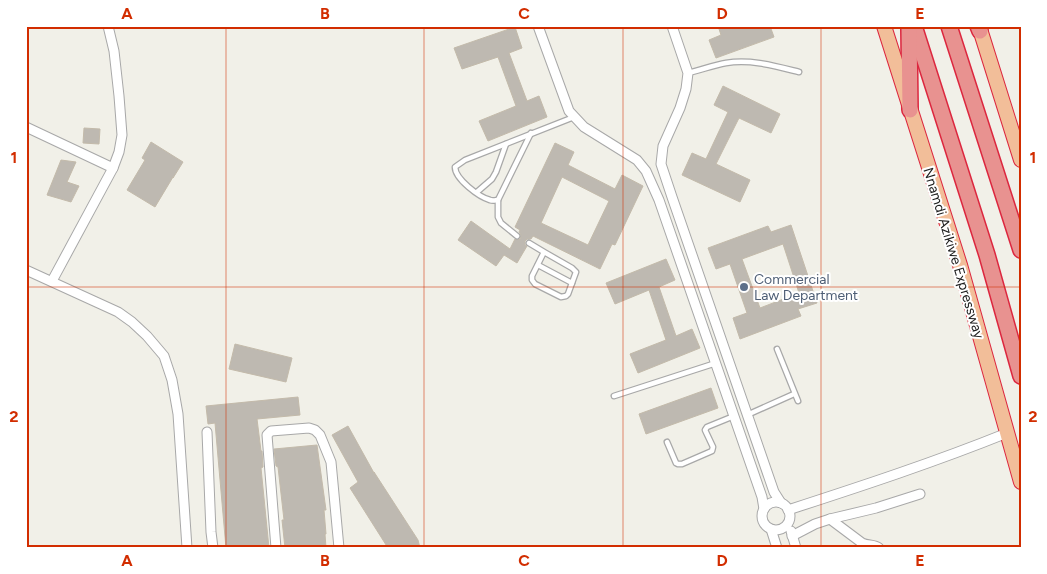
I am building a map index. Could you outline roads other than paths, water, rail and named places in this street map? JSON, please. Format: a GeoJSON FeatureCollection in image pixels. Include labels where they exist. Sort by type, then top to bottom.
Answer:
{"type":"FeatureCollection","features":[{"type":"Feature","properties":{"kind":"highway","name":"Nnamdi Azikiwe Expressway"},"geometry":{"type":"LineString","coordinates":[[884,26],[960,265],[1021,482]]}},
{"type":"Feature","properties":{"kind":"highway"},"geometry":{"type":"LineString","coordinates":[[909,26],[910,110]]}},
{"type":"Feature","properties":{"kind":"highway","name":"Nnamdi Azikiwe Expressway"},"geometry":{"type":"LineString","coordinates":[[914,26],[986,255],[1021,376]]}},
{"type":"Feature","properties":{"kind":"highway"},"geometry":{"type":"LineString","coordinates":[[949,26],[1021,250]]}},
{"type":"Feature","properties":{"kind":"highway"},"geometry":{"type":"LineString","coordinates":[[979,28],[1021,160]]}},
{"type":"Feature","properties":{"kind":"street"},"geometry":{"type":"LineString","coordinates":[[52,281],[113,168],[119,152],[122,135],[119,96],[114,51],[108,26]]}},
{"type":"Feature","properties":{"kind":"street"},"geometry":{"type":"LineString","coordinates":[[538,26],[569,111],[584,128],[637,160],[646,171],[659,200],[762,497],[764,509],[762,518],[771,529],[777,548]]}},
{"type":"Feature","properties":{"kind":"street"},"geometry":{"type":"LineString","coordinates":[[672,26],[688,73],[686,89],[680,108],[662,146],[661,164],[774,492],[785,506],[790,519],[785,527],[776,530],[771,529]]}},
{"type":"Feature","properties":{"kind":"street"},"geometry":{"type":"LineString","coordinates":[[26,127],[113,168]]}},
{"type":"Feature","properties":{"kind":"street"},"geometry":{"type":"LineString","coordinates":[[26,270],[118,312],[147,336],[164,356],[172,380],[178,414],[187,548]]}},
{"type":"Feature","properties":{"kind":"street"},"geometry":{"type":"LineString","coordinates":[[276,548],[267,435],[271,431],[309,428],[315,430],[320,435],[332,462],[338,548]]}},
{"type":"Feature","properties":{"kind":"street"},"geometry":{"type":"LineString","coordinates":[[207,432],[213,548]]}},
{"type":"Feature","properties":{"kind":"street"},"geometry":{"type":"LineString","coordinates":[[764,509],[772,503],[785,506],[882,480],[1007,433]]}},
{"type":"Feature","properties":{"kind":"street"},"geometry":{"type":"LineString","coordinates":[[762,497],[774,492]]}},
{"type":"Feature","properties":{"kind":"street"},"geometry":{"type":"LineString","coordinates":[[792,536],[815,524],[830,519],[876,508],[920,494]]}},
{"type":"Feature","properties":{"kind":"street"},"geometry":{"type":"LineString","coordinates":[[830,519],[862,543],[876,545],[880,548]]}},
{"type":"Feature","properties":{"kind":"street"},"geometry":{"type":"LineString","coordinates":[[788,524],[796,548]]}},
{"type":"Feature","properties":{"kind":"lane"},"geometry":{"type":"LineString","coordinates":[[688,73],[725,63],[739,62],[754,62],[799,72]]}},
{"type":"Feature","properties":{"kind":"lane"},"geometry":{"type":"LineString","coordinates":[[498,200],[491,200],[465,184],[456,174],[455,167],[465,160],[574,117]]}},
{"type":"Feature","properties":{"kind":"lane"},"geometry":{"type":"LineString","coordinates":[[517,236],[501,223],[498,217],[498,200],[531,134]]}},
{"type":"Feature","properties":{"kind":"lane"},"geometry":{"type":"LineString","coordinates":[[476,192],[492,179],[506,144]]}},
{"type":"Feature","properties":{"kind":"lane"},"geometry":{"type":"LineString","coordinates":[[529,243],[544,252],[574,270],[576,272],[566,296],[561,297],[552,293],[535,284],[532,280],[532,276],[544,252]]}},
{"type":"Feature","properties":{"kind":"lane"},"geometry":{"type":"LineString","coordinates":[[538,265],[572,283]]}},
{"type":"Feature","properties":{"kind":"lane"},"geometry":{"type":"LineString","coordinates":[[777,349],[798,401]]}},
{"type":"Feature","properties":{"kind":"lane"},"geometry":{"type":"LineString","coordinates":[[614,396],[716,363]]}},
{"type":"Feature","properties":{"kind":"lane"},"geometry":{"type":"LineString","coordinates":[[747,415],[794,394]]}},
{"type":"Feature","properties":{"kind":"lane"},"geometry":{"type":"LineString","coordinates":[[667,442],[676,463],[682,464],[712,451],[713,447],[705,430],[707,427],[734,416]]}},
{"type":"Feature","properties":{"kind":"place","name":"Commercial Law Department"},"geometry":{"type":"Point","coordinates":[744,287]}}]}
